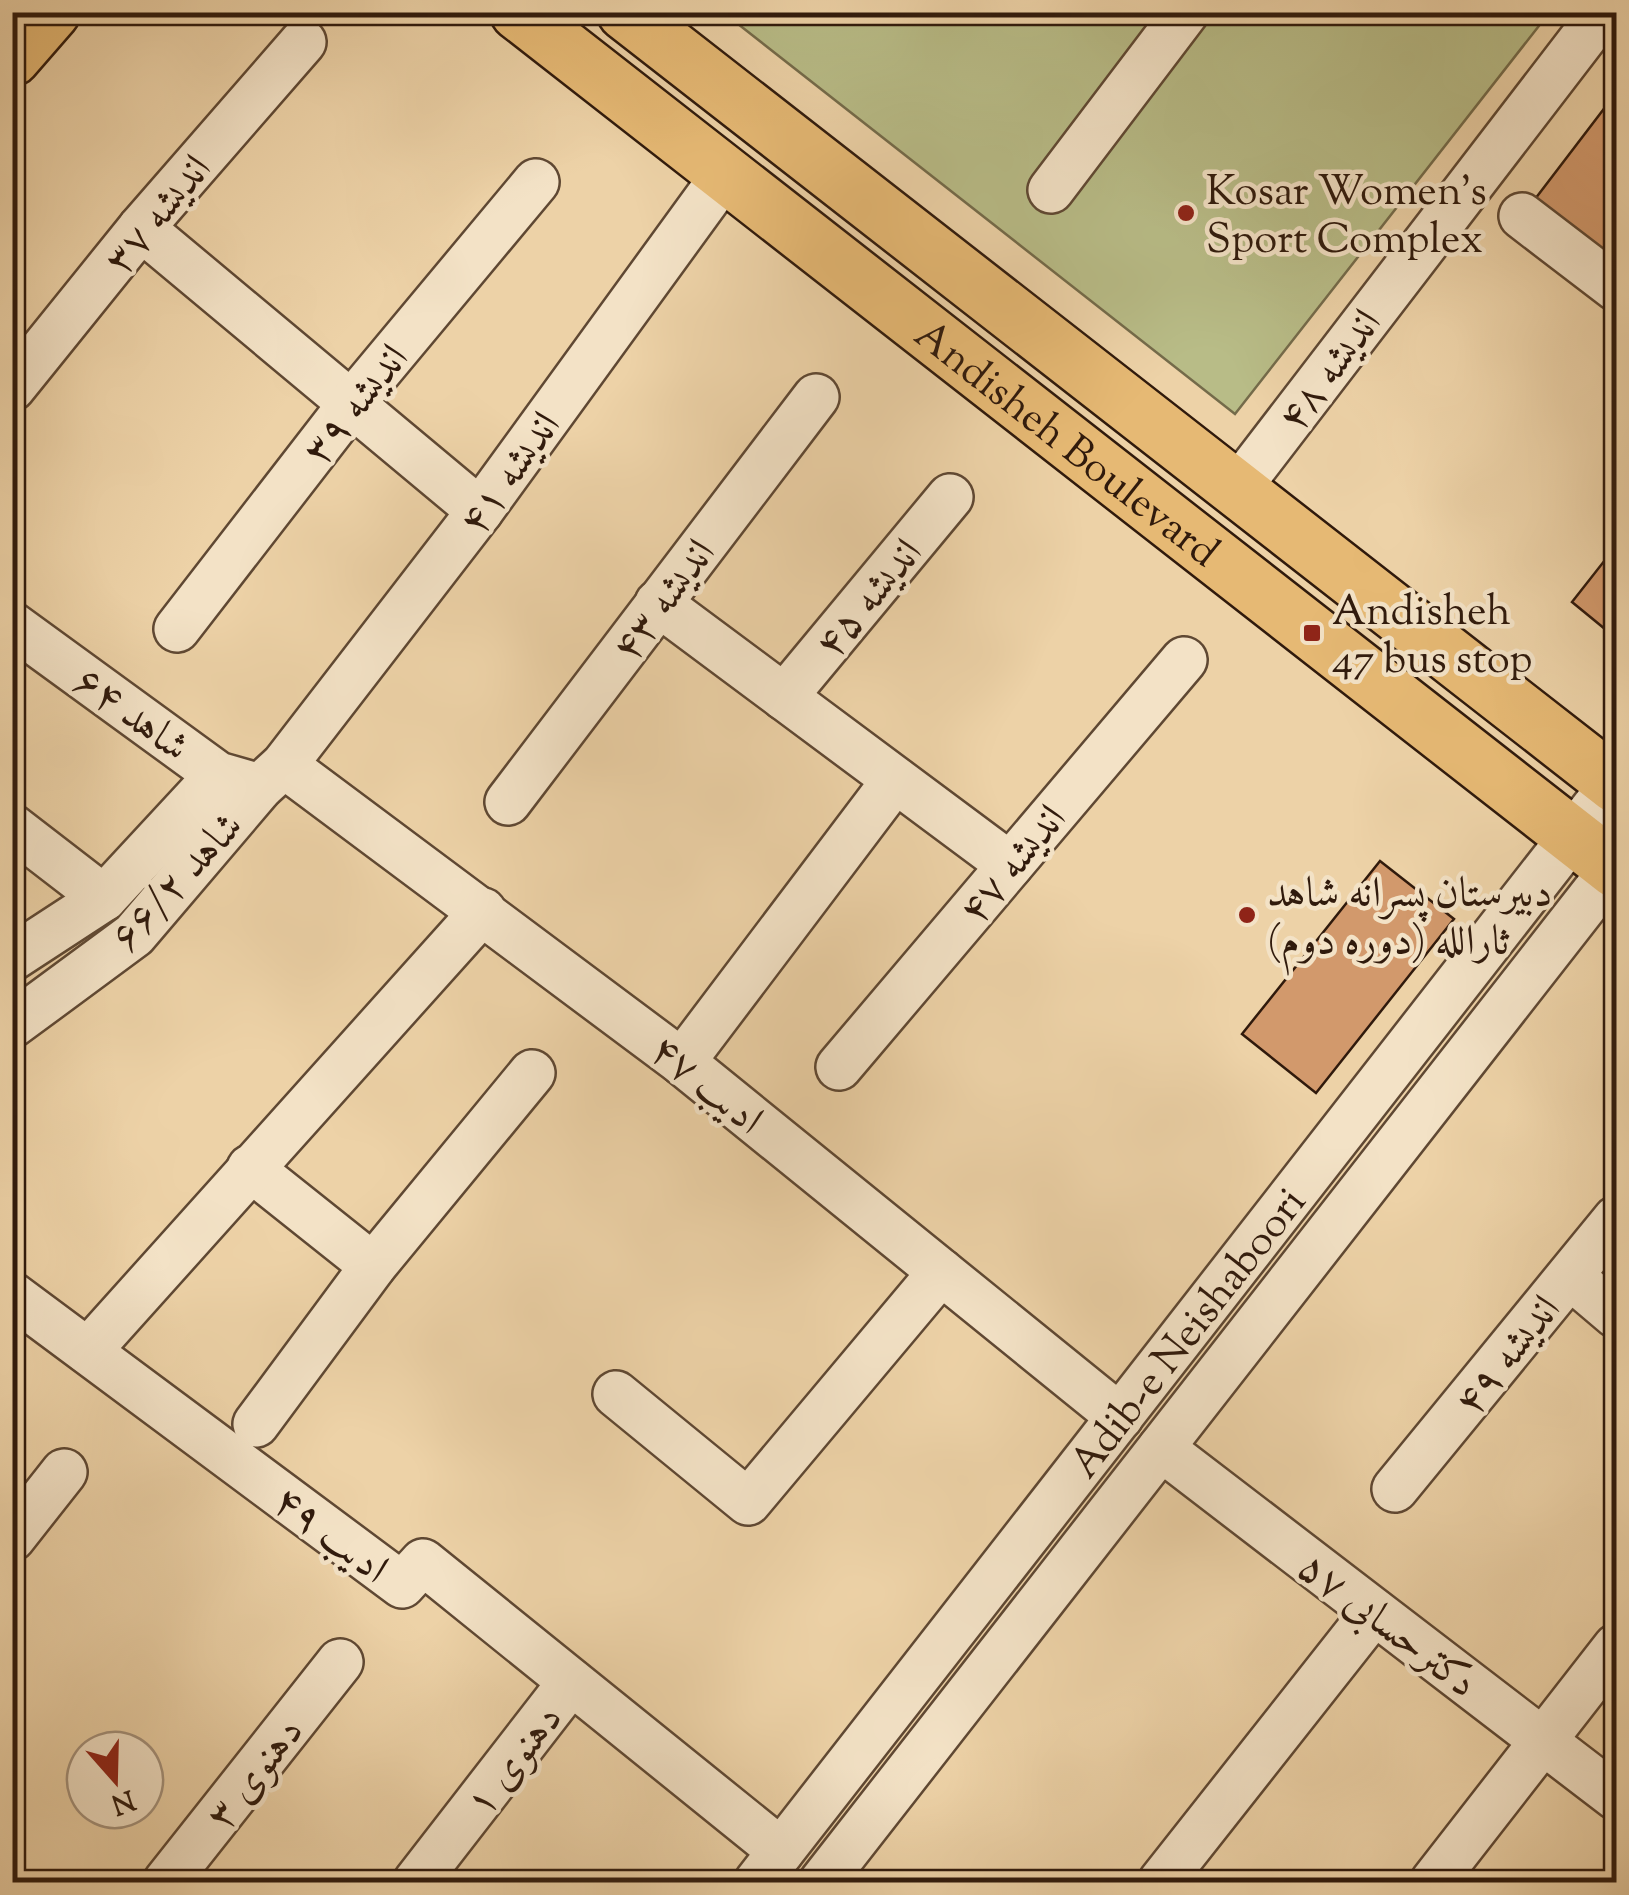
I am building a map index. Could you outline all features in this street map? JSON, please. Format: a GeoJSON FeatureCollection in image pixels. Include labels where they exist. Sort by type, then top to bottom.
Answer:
{"type":"FeatureCollection","features":[{"type":"Feature","properties":{"kind":"main road"},"geometry":{"type":"LineString","coordinates":[[12,58],[52,12]]}},
{"type":"Feature","properties":{"kind":"main road","name":"Andisheh Boulevard"},"geometry":{"type":"LineString","coordinates":[[518,12],[1605,860]]}},
{"type":"Feature","properties":{"kind":"main road","name":"Andisheh Boulevard"},"geometry":{"type":"LineString","coordinates":[[625,12],[1616,783]]}},
{"type":"Feature","properties":{"kind":"street"},"geometry":{"type":"LineString","coordinates":[[1051,190],[1186,12]]}},
{"type":"Feature","properties":{"kind":"street","name":"اندیشه ۴۸"},"geometry":{"type":"LineString","coordinates":[[1237,489],[1603,12]]}},
{"type":"Feature","properties":{"kind":"street","name":"اندیشه ۳۷"},"geometry":{"type":"LineString","coordinates":[[12,388],[141,228],[303,42]]}},
{"type":"Feature","properties":{"kind":"street","name":"اندیشه ۴۱"},"geometry":{"type":"LineString","coordinates":[[254,776],[480,511],[725,174]]}},
{"type":"Feature","properties":{"kind":"street","name":"اندیشه ۳۹"},"geometry":{"type":"LineString","coordinates":[[177,629],[351,404],[536,182]]}},
{"type":"Feature","properties":{"kind":"street"},"geometry":{"type":"LineString","coordinates":[[1522,216],[1616,288]]}},
{"type":"Feature","properties":{"kind":"street"},"geometry":{"type":"LineString","coordinates":[[141,228],[480,511]]}},
{"type":"Feature","properties":{"kind":"street","name":"اندیشه ۴۳"},"geometry":{"type":"LineString","coordinates":[[508,802],[816,397]]}},
{"type":"Feature","properties":{"kind":"street","name":"اندیشه ۴۵"},"geometry":{"type":"LineString","coordinates":[[784,697],[950,497]]}},
{"type":"Feature","properties":{"kind":"street"},"geometry":{"type":"LineString","coordinates":[[658,603],[1010,865]]}},
{"type":"Feature","properties":{"kind":"street","name":"شاهد ۶۴"},"geometry":{"type":"LineString","coordinates":[[12,625],[254,776]]}},
{"type":"Feature","properties":{"kind":"street","name":"اندیشه ۴۷"},"geometry":{"type":"LineString","coordinates":[[839,1067],[1184,660]]}},
{"type":"Feature","properties":{"kind":"street","name":"شاهد ۶۶/۲"},"geometry":{"type":"LineString","coordinates":[[12,958],[104,898],[254,776]]}},
{"type":"Feature","properties":{"kind":"street","name":"شاهد ۶۶/۲"},"geometry":{"type":"LineString","coordinates":[[12,1026],[134,935],[254,776]]}},
{"type":"Feature","properties":{"kind":"street","name":"ادیب ۴۷"},"geometry":{"type":"LineString","coordinates":[[254,776],[483,911],[682,1062],[1120,1417]]}},
{"type":"Feature","properties":{"kind":"street"},"geometry":{"type":"LineString","coordinates":[[682,1062],[895,780]]}},
{"type":"Feature","properties":{"kind":"street","name":"Adib-e Neishaboori"},"geometry":{"type":"LineString","coordinates":[[822,1882],[1161,1448],[1605,860],[1616,783]]}},
{"type":"Feature","properties":{"kind":"street"},"geometry":{"type":"LineString","coordinates":[[12,827],[104,898]]}},
{"type":"Feature","properties":{"kind":"street","name":"Adib-e Neishaboori"},"geometry":{"type":"LineString","coordinates":[[769,1867],[1120,1417],[1605,860]]}},
{"type":"Feature","properties":{"kind":"street"},"geometry":{"type":"LineString","coordinates":[[88,1351],[483,911]]}},
{"type":"Feature","properties":{"kind":"street"},"geometry":{"type":"LineString","coordinates":[[256,1424],[372,1266],[532,1072]]}},
{"type":"Feature","properties":{"kind":"street"},"geometry":{"type":"LineString","coordinates":[[250,1168],[372,1266]]}},
{"type":"Feature","properties":{"kind":"street","name":"اندیشه ۴۹"},"geometry":{"type":"LineString","coordinates":[[1395,1489],[1616,1219]]}},
{"type":"Feature","properties":{"kind":"street"},"geometry":{"type":"LineString","coordinates":[[616,1394],[748,1502],[941,1272]]}},
{"type":"Feature","properties":{"kind":"street"},"geometry":{"type":"LineString","coordinates":[[1570,1276],[1616,1314]]}},
{"type":"Feature","properties":{"kind":"street","name":"ادیب ۴۹"},"geometry":{"type":"LineString","coordinates":[[12,1294],[402,1585],[423,1562],[571,1682],[769,1867]]}},
{"type":"Feature","properties":{"kind":"street","name":"دکترحسابی ۵۷"},"geometry":{"type":"LineString","coordinates":[[1161,1448],[1616,1798]]}},
{"type":"Feature","properties":{"kind":"street"},"geometry":{"type":"LineString","coordinates":[[12,1538],[64,1472]]}},
{"type":"Feature","properties":{"kind":"street"},"geometry":{"type":"LineString","coordinates":[[1161,1882],[1374,1612]]}},
{"type":"Feature","properties":{"kind":"street"},"geometry":{"type":"LineString","coordinates":[[1433,1882],[1616,1647]]}},
{"type":"Feature","properties":{"kind":"street","name":"دهنوی ۳"},"geometry":{"type":"LineString","coordinates":[[166,1882],[340,1662]]}},
{"type":"Feature","properties":{"kind":"street","name":"دهنوی ۱"},"geometry":{"type":"LineString","coordinates":[[416,1882],[571,1682]]}},
{"type":"Feature","properties":{"kind":"green space","name":"Kosar Women's Sport Complex"},"geometry":{"type":"Polygon","coordinates":[[[724,13],[1549,13],[1235,414],[724,13]]]}},
{"type":"Feature","properties":{"kind":"building"},"geometry":{"type":"Polygon","coordinates":[[[1616,93],[1616,265],[1532,203],[1616,93]]]}},
{"type":"Feature","properties":{"kind":"building"},"geometry":{"type":"Polygon","coordinates":[[[1616,546],[1616,638],[1572,602],[1616,546]]]}},
{"type":"Feature","properties":{"kind":"building"},"geometry":{"type":"Polygon","coordinates":[[[1380,861],[1454,919],[1316,1093],[1242,1034],[1380,861]]]}},
{"type":"Feature","properties":{"kind":"place","name":"Kosar Women's Sport Complex"},"geometry":{"type":"Point","coordinates":[1186,213]}},
{"type":"Feature","properties":{"kind":"place","name":"Andisheh 47 bus stop"},"geometry":{"type":"Point","coordinates":[1312,633]}},
{"type":"Feature","properties":{"kind":"place","name":"دبیرستان پسرانه شاهد ثارالله (دوره دوم)"},"geometry":{"type":"Point","coordinates":[1247,915]}}]}
